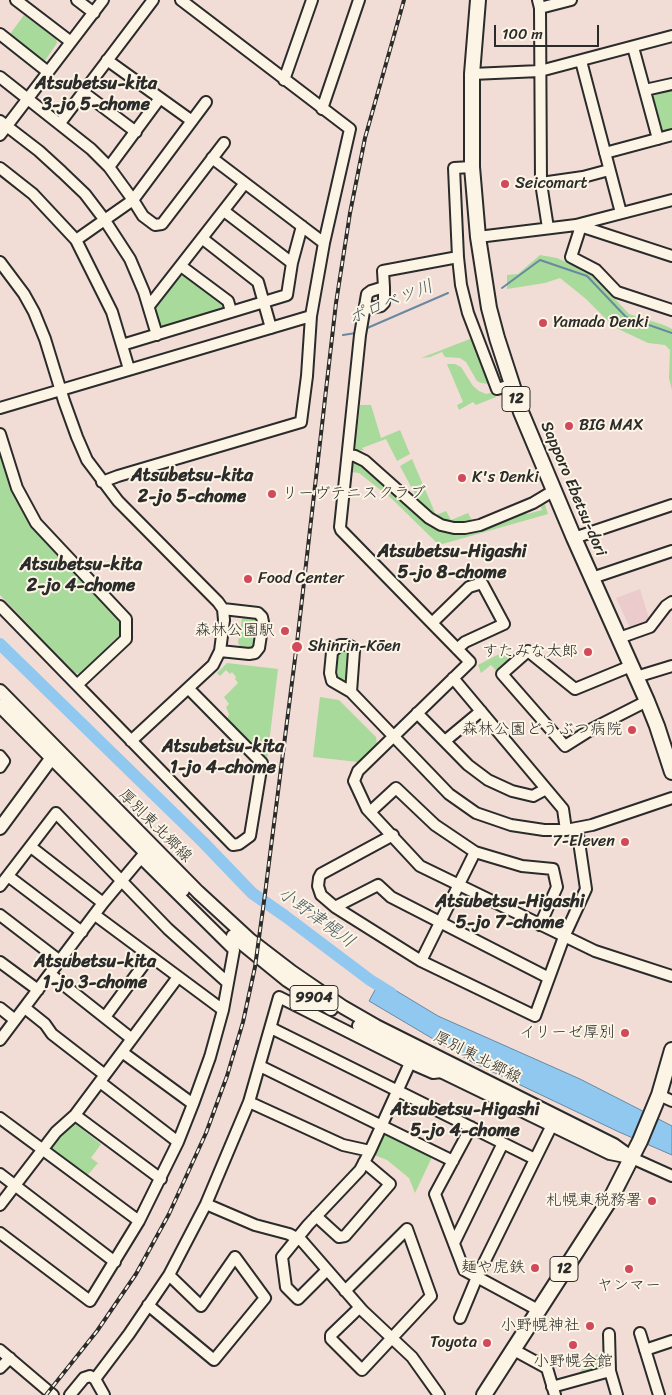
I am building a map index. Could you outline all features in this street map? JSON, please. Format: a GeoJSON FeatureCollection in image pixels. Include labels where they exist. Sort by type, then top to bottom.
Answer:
{"type":"FeatureCollection","features":[{"type":"Feature","properties":{"kind":"highway","name":"Sapporo Ebetsu-dori"},"geometry":{"type":"LineString","coordinates":[[478,0],[472,74],[472,167],[478,236],[489,308],[511,385],[574,538],[647,701],[672,772]]}},
{"type":"Feature","properties":{"kind":"highway","name":"12"},"geometry":{"type":"LineString","coordinates":[[484,1395],[611,1198],[663,1100],[672,1050]]}},
{"type":"Feature","properties":{"kind":"main road","name":"厚別東北郷線"},"geometry":{"type":"LineString","coordinates":[[0,691],[143,855],[235,938],[287,980],[377,1037],[443,1072],[610,1153],[632,1158]]}},
{"type":"Feature","properties":{"kind":"main road","name":"厚別東北郷線"},"geometry":{"type":"LineString","coordinates":[[0,706],[55,754],[249,939],[292,972],[343,1007],[376,1026],[614,1145],[632,1158]]}},
{"type":"Feature","properties":{"kind":"main road"},"geometry":{"type":"LineString","coordinates":[[0,828],[55,754]]}},
{"type":"Feature","properties":{"kind":"street"},"geometry":{"type":"LineString","coordinates":[[16,0],[71,42]]}},
{"type":"Feature","properties":{"kind":"street"},"geometry":{"type":"LineString","coordinates":[[77,0],[94,13]]}},
{"type":"Feature","properties":{"kind":"street"},"geometry":{"type":"LineString","coordinates":[[0,136],[3,124],[29,99],[103,0]]}},
{"type":"Feature","properties":{"kind":"street"},"geometry":{"type":"LineString","coordinates":[[60,123],[153,0]]}},
{"type":"Feature","properties":{"kind":"street"},"geometry":{"type":"LineString","coordinates":[[102,482],[301,422],[307,376],[311,316],[324,243],[350,130],[181,0]]}},
{"type":"Feature","properties":{"kind":"street"},"geometry":{"type":"LineString","coordinates":[[284,80],[312,0]]}},
{"type":"Feature","properties":{"kind":"street"},"geometry":{"type":"LineString","coordinates":[[322,109],[359,0]]}},
{"type":"Feature","properties":{"kind":"street"},"geometry":{"type":"LineString","coordinates":[[548,228],[541,183],[539,4],[571,0]]}},
{"type":"Feature","properties":{"kind":"street"},"geometry":{"type":"LineString","coordinates":[[0,34],[48,72]]}},
{"type":"Feature","properties":{"kind":"street"},"geometry":{"type":"LineString","coordinates":[[472,74],[540,72],[672,36]]}},
{"type":"Feature","properties":{"kind":"street"},"geometry":{"type":"LineString","coordinates":[[633,47],[658,139]]}},
{"type":"Feature","properties":{"kind":"street"},"geometry":{"type":"LineString","coordinates":[[107,60],[192,121]]}},
{"type":"Feature","properties":{"kind":"street"},"geometry":{"type":"LineString","coordinates":[[581,61],[621,213]]}},
{"type":"Feature","properties":{"kind":"street"},"geometry":{"type":"LineString","coordinates":[[0,77],[91,149],[109,167],[134,200],[143,216],[155,225],[162,224],[224,143]]}},
{"type":"Feature","properties":{"kind":"street"},"geometry":{"type":"LineString","coordinates":[[644,90],[672,84]]}},
{"type":"Feature","properties":{"kind":"street"},"geometry":{"type":"LineString","coordinates":[[83,92],[136,132]]}},
{"type":"Feature","properties":{"kind":"street"},"geometry":{"type":"LineString","coordinates":[[109,167],[160,98]]}},
{"type":"Feature","properties":{"kind":"street"},"geometry":{"type":"LineString","coordinates":[[76,240],[134,200],[206,102]]}},
{"type":"Feature","properties":{"kind":"street"},"geometry":{"type":"LineString","coordinates":[[3,124],[39,151],[62,172],[85,194],[104,219],[130,259],[149,306],[157,335]]}},
{"type":"Feature","properties":{"kind":"street"},"geometry":{"type":"LineString","coordinates":[[605,153],[672,135]]}},
{"type":"Feature","properties":{"kind":"street"},"geometry":{"type":"LineString","coordinates":[[212,158],[324,243]]}},
{"type":"Feature","properties":{"kind":"street"},"geometry":{"type":"LineString","coordinates":[[472,167],[454,168],[458,257],[466,306],[498,389],[511,385]]}},
{"type":"Feature","properties":{"kind":"street"},"geometry":{"type":"LineString","coordinates":[[0,168],[32,194],[76,240],[112,312],[129,370]]}},
{"type":"Feature","properties":{"kind":"street"},"geometry":{"type":"LineString","coordinates":[[541,183],[583,177],[609,170]]}},
{"type":"Feature","properties":{"kind":"street"},"geometry":{"type":"LineString","coordinates":[[149,306],[245,183]]}},
{"type":"Feature","properties":{"kind":"street"},"geometry":{"type":"LineString","coordinates":[[478,236],[579,226],[672,200]]}},
{"type":"Feature","properties":{"kind":"street"},"geometry":{"type":"LineString","coordinates":[[224,211],[292,263]]}},
{"type":"Feature","properties":{"kind":"street"},"geometry":{"type":"LineString","coordinates":[[122,346],[287,295],[292,263],[302,226]]}},
{"type":"Feature","properties":{"kind":"street"},"geometry":{"type":"LineString","coordinates":[[579,226],[672,256]]}},
{"type":"Feature","properties":{"kind":"street"},"geometry":{"type":"LineString","coordinates":[[579,226],[571,257],[596,270],[616,292],[671,307]]}},
{"type":"Feature","properties":{"kind":"street"},"geometry":{"type":"LineString","coordinates":[[203,239],[258,282],[271,328]]}},
{"type":"Feature","properties":{"kind":"street"},"geometry":{"type":"LineString","coordinates":[[365,309],[381,306],[384,303],[383,271],[458,257]]}},
{"type":"Feature","properties":{"kind":"street"},"geometry":{"type":"LineString","coordinates":[[0,262],[24,294],[34,312],[45,339],[60,390],[87,460],[102,482],[125,509],[223,609],[224,620],[220,651],[213,665],[131,741]]}},
{"type":"Feature","properties":{"kind":"street"},"geometry":{"type":"LineString","coordinates":[[181,266],[228,301],[231,311]]}},
{"type":"Feature","properties":{"kind":"street"},"geometry":{"type":"LineString","coordinates":[[384,287],[367,294],[361,331],[340,527],[470,662],[358,771],[354,781],[370,812],[420,866],[595,951],[672,976]]}},
{"type":"Feature","properties":{"kind":"street"},"geometry":{"type":"LineString","coordinates":[[0,408],[311,316]]}},
{"type":"Feature","properties":{"kind":"street"},"geometry":{"type":"LineString","coordinates":[[0,434],[17,488],[36,523],[126,619],[126,638],[77,685]]}},
{"type":"Feature","properties":{"kind":"street"},"geometry":{"type":"LineString","coordinates":[[349,455],[365,461],[429,518],[441,525],[454,528],[480,525],[533,503],[554,490]]}},
{"type":"Feature","properties":{"kind":"street"},"geometry":{"type":"LineString","coordinates":[[574,538],[672,505]]}},
{"type":"Feature","properties":{"kind":"street"},"geometry":{"type":"LineString","coordinates":[[592,578],[672,551]]}},
{"type":"Feature","properties":{"kind":"street"},"geometry":{"type":"LineString","coordinates":[[432,623],[469,587],[482,583],[504,624],[465,642],[457,649]]}},
{"type":"Feature","properties":{"kind":"street"},"geometry":{"type":"LineString","coordinates":[[619,638],[650,627],[666,606],[672,602]]}},
{"type":"Feature","properties":{"kind":"street"},"geometry":{"type":"LineString","coordinates":[[0,606],[233,845],[239,844],[250,836],[262,763],[189,688]]}},
{"type":"Feature","properties":{"kind":"street"},"geometry":{"type":"LineString","coordinates":[[220,651],[255,653],[259,648],[263,622],[262,617],[258,613],[223,609]]}},
{"type":"Feature","properties":{"kind":"street"},"geometry":{"type":"LineString","coordinates":[[647,701],[592,729],[565,746],[502,674],[528,651],[575,689],[633,672],[672,666]]}},
{"type":"Feature","properties":{"kind":"street"},"geometry":{"type":"LineString","coordinates":[[453,678],[564,810],[566,830]]}},
{"type":"Feature","properties":{"kind":"street"},"geometry":{"type":"LineString","coordinates":[[350,692],[449,794],[476,813],[512,825],[544,830],[566,830],[592,825],[672,798]]}},
{"type":"Feature","properties":{"kind":"street"},"geometry":{"type":"LineString","coordinates":[[445,741],[481,711]]}},
{"type":"Feature","properties":{"kind":"street"},"geometry":{"type":"LineString","coordinates":[[417,713],[474,770],[497,785],[533,796],[546,789]]}},
{"type":"Feature","properties":{"kind":"street"},"geometry":{"type":"LineString","coordinates":[[0,756],[4,761],[0,767]]}},
{"type":"Feature","properties":{"kind":"street"},"geometry":{"type":"LineString","coordinates":[[370,812],[396,788],[435,825],[475,852],[522,866],[552,869],[557,887],[540,925]]}},
{"type":"Feature","properties":{"kind":"street"},"geometry":{"type":"LineString","coordinates":[[0,886],[56,813],[168,929],[228,983]]}},
{"type":"Feature","properties":{"kind":"street"},"geometry":{"type":"LineString","coordinates":[[392,835],[321,874],[319,878],[321,895],[336,907],[421,961],[535,1016],[564,937],[586,889],[577,828]]}},
{"type":"Feature","properties":{"kind":"street"},"geometry":{"type":"LineString","coordinates":[[31,847],[103,904]]}},
{"type":"Feature","properties":{"kind":"street"},"geometry":{"type":"LineString","coordinates":[[421,961],[475,852]]}},
{"type":"Feature","properties":{"kind":"street"},"geometry":{"type":"LineString","coordinates":[[0,1040],[103,904],[143,855],[234,950],[223,1010],[210,1057],[178,1142],[140,1222],[90,1302],[0,1233]]}},
{"type":"Feature","properties":{"kind":"street"},"geometry":{"type":"LineString","coordinates":[[8,876],[82,932]]}},
{"type":"Feature","properties":{"kind":"street"},"geometry":{"type":"LineString","coordinates":[[336,907],[378,885],[390,897],[550,978]]}},
{"type":"Feature","properties":{"kind":"street"},"geometry":{"type":"LineString","coordinates":[[0,915],[60,961]]}},
{"type":"Feature","properties":{"kind":"street"},"geometry":{"type":"LineString","coordinates":[[95,915],[223,1010]]}},
{"type":"Feature","properties":{"kind":"street"},"geometry":{"type":"LineString","coordinates":[[105,1017],[150,956]]}},
{"type":"Feature","properties":{"kind":"street"},"geometry":{"type":"LineString","coordinates":[[0,962],[38,990]]}},
{"type":"Feature","properties":{"kind":"street"},"geometry":{"type":"LineString","coordinates":[[50,974],[132,1039]]}},
{"type":"Feature","properties":{"kind":"street"},"geometry":{"type":"LineString","coordinates":[[0,1206],[56,1132],[75,1115],[178,976]]}},
{"type":"Feature","properties":{"kind":"street"},"geometry":{"type":"LineString","coordinates":[[95,1379],[130,1334],[169,1275],[206,1204],[250,1102],[279,997],[410,1063],[433,1073],[439,1074],[443,1072]]}},
{"type":"Feature","properties":{"kind":"street"},"geometry":{"type":"LineString","coordinates":[[0,1008],[15,1020]]}},
{"type":"Feature","properties":{"kind":"street"},"geometry":{"type":"LineString","coordinates":[[25,1008],[45,1024],[52,1034],[102,1078],[178,1142]]}},
{"type":"Feature","properties":{"kind":"street"},"geometry":{"type":"LineString","coordinates":[[271,1028],[535,1159]]}},
{"type":"Feature","properties":{"kind":"street"},"geometry":{"type":"LineString","coordinates":[[122,1052],[193,1104]]}},
{"type":"Feature","properties":{"kind":"street"},"geometry":{"type":"LineString","coordinates":[[327,1270],[298,1298],[286,1287],[282,1257],[316,1216],[360,1170],[410,1063]]}},
{"type":"Feature","properties":{"kind":"street"},"geometry":{"type":"LineString","coordinates":[[260,1066],[453,1161]]}},
{"type":"Feature","properties":{"kind":"street"},"geometry":{"type":"LineString","coordinates":[[250,1102],[343,1145],[370,1151]]}},
{"type":"Feature","properties":{"kind":"street"},"geometry":{"type":"LineString","coordinates":[[75,1115],[161,1179]]}},
{"type":"Feature","properties":{"kind":"street"},"geometry":{"type":"LineString","coordinates":[[0,1118],[140,1222]]}},
{"type":"Feature","properties":{"kind":"street"},"geometry":{"type":"LineString","coordinates":[[460,1318],[477,1277],[552,1125]]}},
{"type":"Feature","properties":{"kind":"street"},"geometry":{"type":"LineString","coordinates":[[471,1127],[435,1194],[464,1270],[538,1310]]}},
{"type":"Feature","properties":{"kind":"street"},"geometry":{"type":"LineString","coordinates":[[454,1243],[503,1143]]}},
{"type":"Feature","properties":{"kind":"street"},"geometry":{"type":"LineString","coordinates":[[632,1158],[672,1176]]}},
{"type":"Feature","properties":{"kind":"street"},"geometry":{"type":"LineString","coordinates":[[316,1216],[339,1237],[345,1236],[390,1184],[364,1162]]}},
{"type":"Feature","properties":{"kind":"street"},"geometry":{"type":"LineString","coordinates":[[0,1174],[115,1262]]}},
{"type":"Feature","properties":{"kind":"street"},"geometry":{"type":"LineString","coordinates":[[206,1204],[254,1225],[297,1238],[307,1245],[359,1308],[412,1357],[439,1395]]}},
{"type":"Feature","properties":{"kind":"street"},"geometry":{"type":"LineString","coordinates":[[345,1291],[407,1230],[432,1296],[362,1370],[332,1339],[331,1335],[359,1308]]}},
{"type":"Feature","properties":{"kind":"street"},"geometry":{"type":"LineString","coordinates":[[148,1305],[214,1360],[265,1298],[235,1257],[201,1306],[169,1275]]}},
{"type":"Feature","properties":{"kind":"street"},"geometry":{"type":"LineString","coordinates":[[640,1333],[660,1395]]}},
{"type":"Feature","properties":{"kind":"street"},"geometry":{"type":"LineString","coordinates":[[609,1334],[610,1370],[617,1395]]}},
{"type":"Feature","properties":{"kind":"street"},"geometry":{"type":"LineString","coordinates":[[645,1350],[672,1341]]}},
{"type":"Feature","properties":{"kind":"street"},"geometry":{"type":"LineString","coordinates":[[0,1350],[52,1395]]}},
{"type":"Feature","properties":{"kind":"street"},"geometry":{"type":"LineString","coordinates":[[514,1350],[547,1368],[554,1391],[610,1370]]}},
{"type":"Feature","properties":{"kind":"street"},"geometry":{"type":"LineString","coordinates":[[0,1368],[10,1358]]}},
{"type":"Feature","properties":{"kind":"street"},"geometry":{"type":"LineString","coordinates":[[70,1395],[84,1378],[90,1376],[95,1379],[104,1395]]}},
{"type":"Feature","properties":{"kind":"shaded area"},"geometry":{"type":"Polygon","coordinates":[[[640,589],[650,622],[630,628],[616,598],[640,589]]]}},
{"type":"Feature","properties":{"kind":"green space"},"geometry":{"type":"Polygon","coordinates":[[[24,15],[56,39],[57,43],[44,62],[40,62],[8,37],[24,15]]]}},
{"type":"Feature","properties":{"kind":"green space"},"geometry":{"type":"Polygon","coordinates":[[[672,86],[672,129],[659,133],[647,92],[672,86]]]}},
{"type":"Feature","properties":{"kind":"green space"},"geometry":{"type":"Polygon","coordinates":[[[540,255],[557,258],[591,273],[629,314],[672,329],[672,390],[669,378],[670,350],[665,345],[648,343],[614,327],[586,299],[560,278],[545,283],[507,289],[507,275],[518,274],[540,255]]]}},
{"type":"Feature","properties":{"kind":"green space"},"geometry":{"type":"Polygon","coordinates":[[[179,271],[224,304],[226,310],[159,330],[152,305],[179,271]]]}},
{"type":"Feature","properties":{"kind":"green space"},"geometry":{"type":"Polygon","coordinates":[[[475,337],[492,383],[477,381],[466,362],[460,358],[445,357],[442,352],[430,357],[421,358],[475,337]]]}},
{"type":"Feature","properties":{"kind":"green space"},"geometry":{"type":"Polygon","coordinates":[[[447,364],[455,364],[461,367],[473,386],[486,394],[495,392],[496,397],[476,405],[473,402],[459,410],[457,405],[463,402],[447,364]]]}},
{"type":"Feature","properties":{"kind":"green space"},"geometry":{"type":"Polygon","coordinates":[[[360,405],[371,405],[381,438],[400,430],[410,454],[397,461],[386,439],[362,448],[364,450],[355,451],[360,405]]]}},
{"type":"Feature","properties":{"kind":"green space"},"geometry":{"type":"Polygon","coordinates":[[[0,452],[10,484],[33,527],[121,619],[120,635],[80,674],[75,673],[0,595],[0,452]]]}},
{"type":"Feature","properties":{"kind":"green space"},"geometry":{"type":"Polygon","coordinates":[[[412,459],[436,515],[446,511],[451,520],[468,513],[474,524],[466,525],[441,521],[420,504],[400,466],[412,459]]]}},
{"type":"Feature","properties":{"kind":"green space"},"geometry":{"type":"Polygon","coordinates":[[[354,461],[430,523],[451,532],[470,532],[525,511],[527,514],[542,510],[540,504],[544,502],[548,514],[439,545],[392,499],[359,473],[352,472],[354,461]]]}},
{"type":"Feature","properties":{"kind":"green space"},"geometry":{"type":"Polygon","coordinates":[[[246,616],[254,618],[256,623],[254,645],[251,649],[241,648],[238,643],[242,619],[246,616]]]}},
{"type":"Feature","properties":{"kind":"green space"},"geometry":{"type":"Polygon","coordinates":[[[342,649],[351,653],[348,676],[344,680],[338,678],[336,673],[338,654],[342,649]]]}},
{"type":"Feature","properties":{"kind":"green space"},"geometry":{"type":"Polygon","coordinates":[[[503,652],[511,663],[498,673],[491,665],[481,673],[478,665],[503,652]]]}},
{"type":"Feature","properties":{"kind":"green space"},"geometry":{"type":"Polygon","coordinates":[[[227,663],[278,669],[267,760],[227,720],[229,714],[226,707],[229,704],[224,697],[238,683],[232,672],[230,674],[226,670],[220,676],[217,673],[227,663]]]}},
{"type":"Feature","properties":{"kind":"green space"},"geometry":{"type":"Polygon","coordinates":[[[320,697],[339,700],[376,737],[377,744],[358,762],[313,757],[320,697]]]}},
{"type":"Feature","properties":{"kind":"green space"},"geometry":{"type":"Polygon","coordinates":[[[73,1122],[101,1144],[91,1158],[98,1163],[86,1177],[48,1148],[60,1132],[73,1122]]]}},
{"type":"Feature","properties":{"kind":"green space"},"geometry":{"type":"Polygon","coordinates":[[[384,1133],[433,1155],[415,1193],[409,1178],[387,1160],[374,1155],[384,1133]]]}},
{"type":"Feature","properties":{"kind":"green space"},"geometry":{"type":"Polygon","coordinates":[[[605,1353],[605,1365],[603,1368],[576,1376],[596,1355],[605,1353]]]}},
{"type":"Feature","properties":{"kind":"water"},"geometry":{"type":"Polygon","coordinates":[[[380,981],[438,1016],[580,1079],[672,1126],[672,1155],[472,1062],[369,1001],[380,981]]]}},
{"type":"Feature","properties":{"kind":"waterway","name":"ポロベツ川"},"geometry":{"type":"LineString","coordinates":[[502,288],[540,260],[587,276],[626,317],[672,333]]}},
{"type":"Feature","properties":{"kind":"waterway","name":"ポロベツ川"},"geometry":{"type":"LineString","coordinates":[[365,329],[448,293]]}},
{"type":"Feature","properties":{"kind":"waterway","name":"ポロベツ川"},"geometry":{"type":"LineString","coordinates":[[343,335],[356,333]]}},
{"type":"Feature","properties":{"kind":"waterway","name":"小野津幌川"},"geometry":{"type":"LineString","coordinates":[[0,644],[203,842],[252,893],[370,980],[391,993]]}},
{"type":"Feature","properties":{"kind":"railway"},"geometry":{"type":"LineString","coordinates":[[46,1395],[97,1331],[136,1274],[169,1214],[206,1133],[227,1076],[243,1022],[255,967],[265,894],[297,643],[336,303],[350,213],[365,138],[404,0]]}},
{"type":"Feature","properties":{"kind":"place","name":"Seicomart"},"geometry":{"type":"Point","coordinates":[505,184]}},
{"type":"Feature","properties":{"kind":"place","name":"Yamada Denki"},"geometry":{"type":"Point","coordinates":[543,323]}},
{"type":"Feature","properties":{"kind":"place","name":"BIG MAX"},"geometry":{"type":"Point","coordinates":[569,426]}},
{"type":"Feature","properties":{"kind":"place","name":"K's Denki"},"geometry":{"type":"Point","coordinates":[462,478]}},
{"type":"Feature","properties":{"kind":"place","name":"リーヴテニスクラブ"},"geometry":{"type":"Point","coordinates":[272,494]}},
{"type":"Feature","properties":{"kind":"place","name":"Food Center"},"geometry":{"type":"Point","coordinates":[248,579]}},
{"type":"Feature","properties":{"kind":"place","name":"森林公園駅"},"geometry":{"type":"Point","coordinates":[285,631]}},
{"type":"Feature","properties":{"kind":"place","name":"Shinrin-Kōen"},"geometry":{"type":"Point","coordinates":[297,647]}},
{"type":"Feature","properties":{"kind":"place","name":"すたみな太郎"},"geometry":{"type":"Point","coordinates":[588,652]}},
{"type":"Feature","properties":{"kind":"place","name":"森林公園どうぶつ病院"},"geometry":{"type":"Point","coordinates":[632,730]}},
{"type":"Feature","properties":{"kind":"place","name":"7-Eleven"},"geometry":{"type":"Point","coordinates":[625,842]}},
{"type":"Feature","properties":{"kind":"place","name":"イリーゼ厚別"},"geometry":{"type":"Point","coordinates":[625,1033]}},
{"type":"Feature","properties":{"kind":"place","name":"札幌東税務署"},"geometry":{"type":"Point","coordinates":[652,1201]}},
{"type":"Feature","properties":{"kind":"place","name":"麺や虎鉄"},"geometry":{"type":"Point","coordinates":[535,1268]}},
{"type":"Feature","properties":{"kind":"place","name":"ヤンマー"},"geometry":{"type":"Point","coordinates":[629,1269]}},
{"type":"Feature","properties":{"kind":"place","name":"小野幌神社"},"geometry":{"type":"Point","coordinates":[590,1326]}},
{"type":"Feature","properties":{"kind":"place","name":"Toyota"},"geometry":{"type":"Point","coordinates":[487,1343]}},
{"type":"Feature","properties":{"kind":"place","name":"小野幌会館"},"geometry":{"type":"Point","coordinates":[573,1345]}},
{"type":"Feature","properties":{"kind":"district","name":"Atsubetsu-kita 3-jo 5-chome"},"geometry":{"type":"Point","coordinates":[96,94]}},
{"type":"Feature","properties":{"kind":"district","name":"Atsubetsu-kita 2-jo 5-chome"},"geometry":{"type":"Point","coordinates":[192,486]}},
{"type":"Feature","properties":{"kind":"district","name":"Atsubetsu-Higashi 5-jo 8-chome"},"geometry":{"type":"Point","coordinates":[452,562]}},
{"type":"Feature","properties":{"kind":"district","name":"Atsubetsu-kita 2-jo 4-chome"},"geometry":{"type":"Point","coordinates":[81,575]}},
{"type":"Feature","properties":{"kind":"district","name":"Atsubetsu-kita 1-jo 4-chome"},"geometry":{"type":"Point","coordinates":[223,758]}},
{"type":"Feature","properties":{"kind":"district","name":"Atsubetsu-Higashi 5-jo 7-chome"},"geometry":{"type":"Point","coordinates":[510,912]}},
{"type":"Feature","properties":{"kind":"district","name":"Atsubetsu-kita 1-jo 3-chome"},"geometry":{"type":"Point","coordinates":[95,972]}},
{"type":"Feature","properties":{"kind":"district","name":"Atsubetsu-Higashi 5-jo 4-chome"},"geometry":{"type":"Point","coordinates":[465,1120]}}]}
